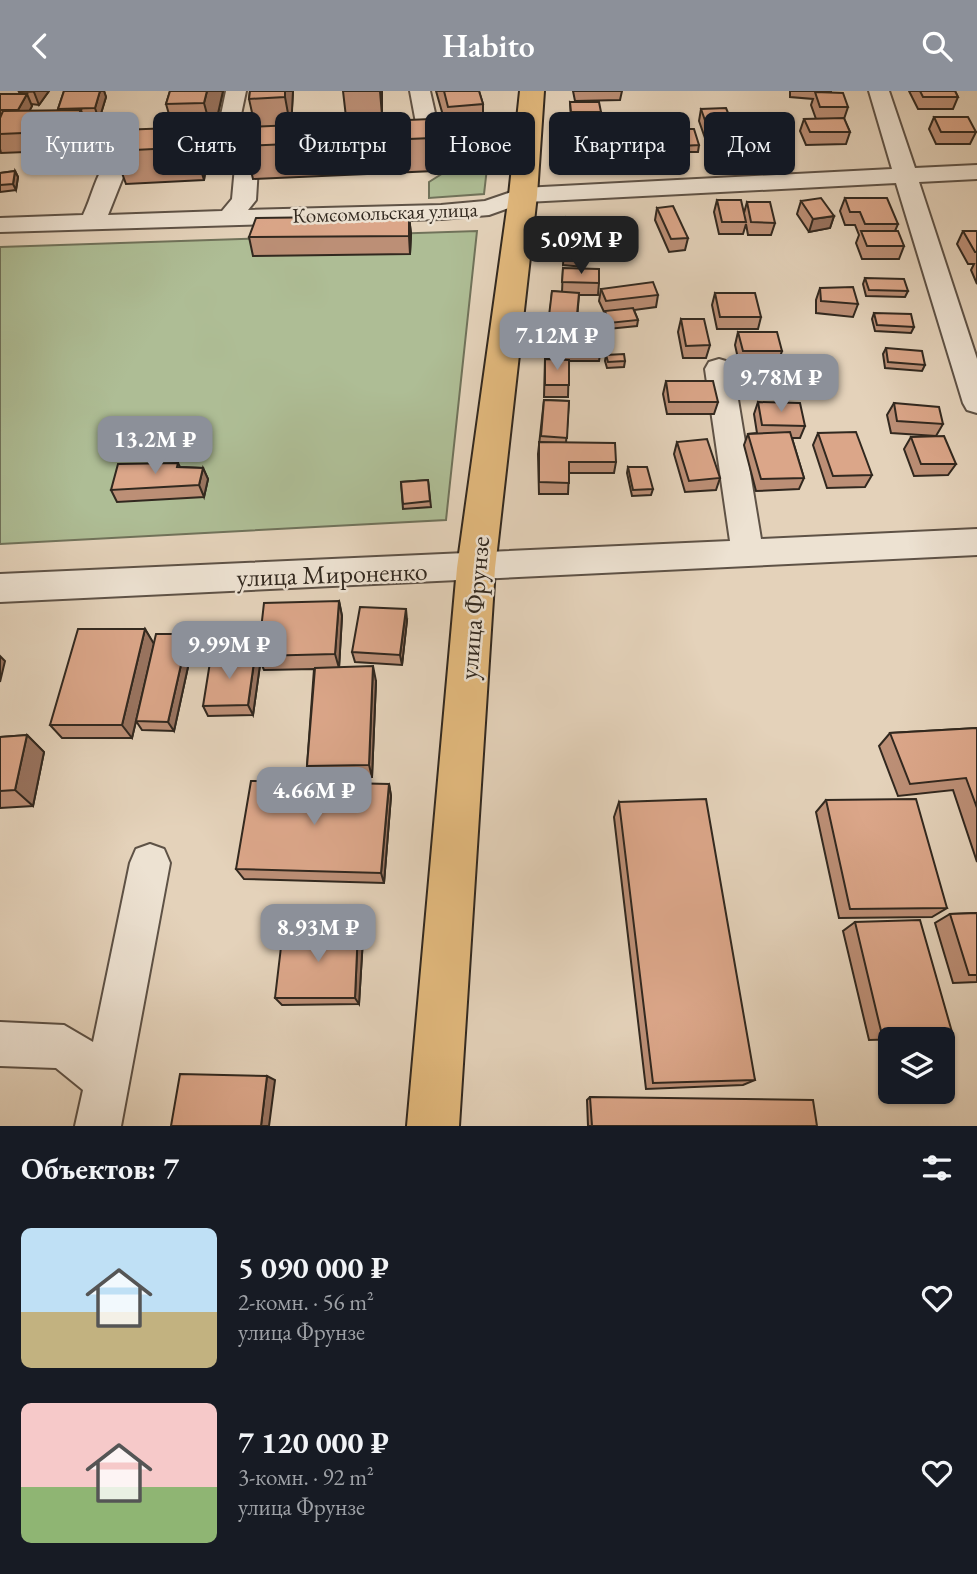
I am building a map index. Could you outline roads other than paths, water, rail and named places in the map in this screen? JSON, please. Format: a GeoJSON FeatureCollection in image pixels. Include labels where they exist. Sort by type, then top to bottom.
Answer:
{"type":"FeatureCollection","features":[{"type":"Feature","properties":{"kind":"main road","name":"улица Фрунзе"},"geometry":{"type":"LineString","coordinates":[[433,1126],[476,568],[523,195],[532,91]]}},
{"type":"Feature","properties":{"kind":"street"},"geometry":{"type":"LineString","coordinates":[[236,91],[237,112]]}},
{"type":"Feature","properties":{"kind":"street"},"geometry":{"type":"LineString","coordinates":[[411,133],[427,126],[420,91]]}},
{"type":"Feature","properties":{"kind":"street"},"geometry":{"type":"LineString","coordinates":[[879,91],[977,403]]}},
{"type":"Feature","properties":{"kind":"street"},"geometry":{"type":"LineString","coordinates":[[93,221],[117,163],[142,147],[153,147]]}},
{"type":"Feature","properties":{"kind":"street","name":"Комсомольская улица"},"geometry":{"type":"LineString","coordinates":[[0,225],[453,211],[489,208],[523,195],[977,172]]}},
{"type":"Feature","properties":{"kind":"street"},"geometry":{"type":"LineString","coordinates":[[229,218],[243,200],[241,175]]}},
{"type":"Feature","properties":{"kind":"street"},"geometry":{"type":"LineString","coordinates":[[719,369],[747,551]]}},
{"type":"Feature","properties":{"kind":"street","name":"улица Мироненко"},"geometry":{"type":"LineString","coordinates":[[0,588],[476,568],[747,551],[977,542]]}},
{"type":"Feature","properties":{"kind":"street"},"geometry":{"type":"LineString","coordinates":[[98,1126],[150,863]]}},
{"type":"Feature","properties":{"kind":"street"},"geometry":{"type":"LineString","coordinates":[[0,1044],[64,1047],[107,1081]]}}]}
